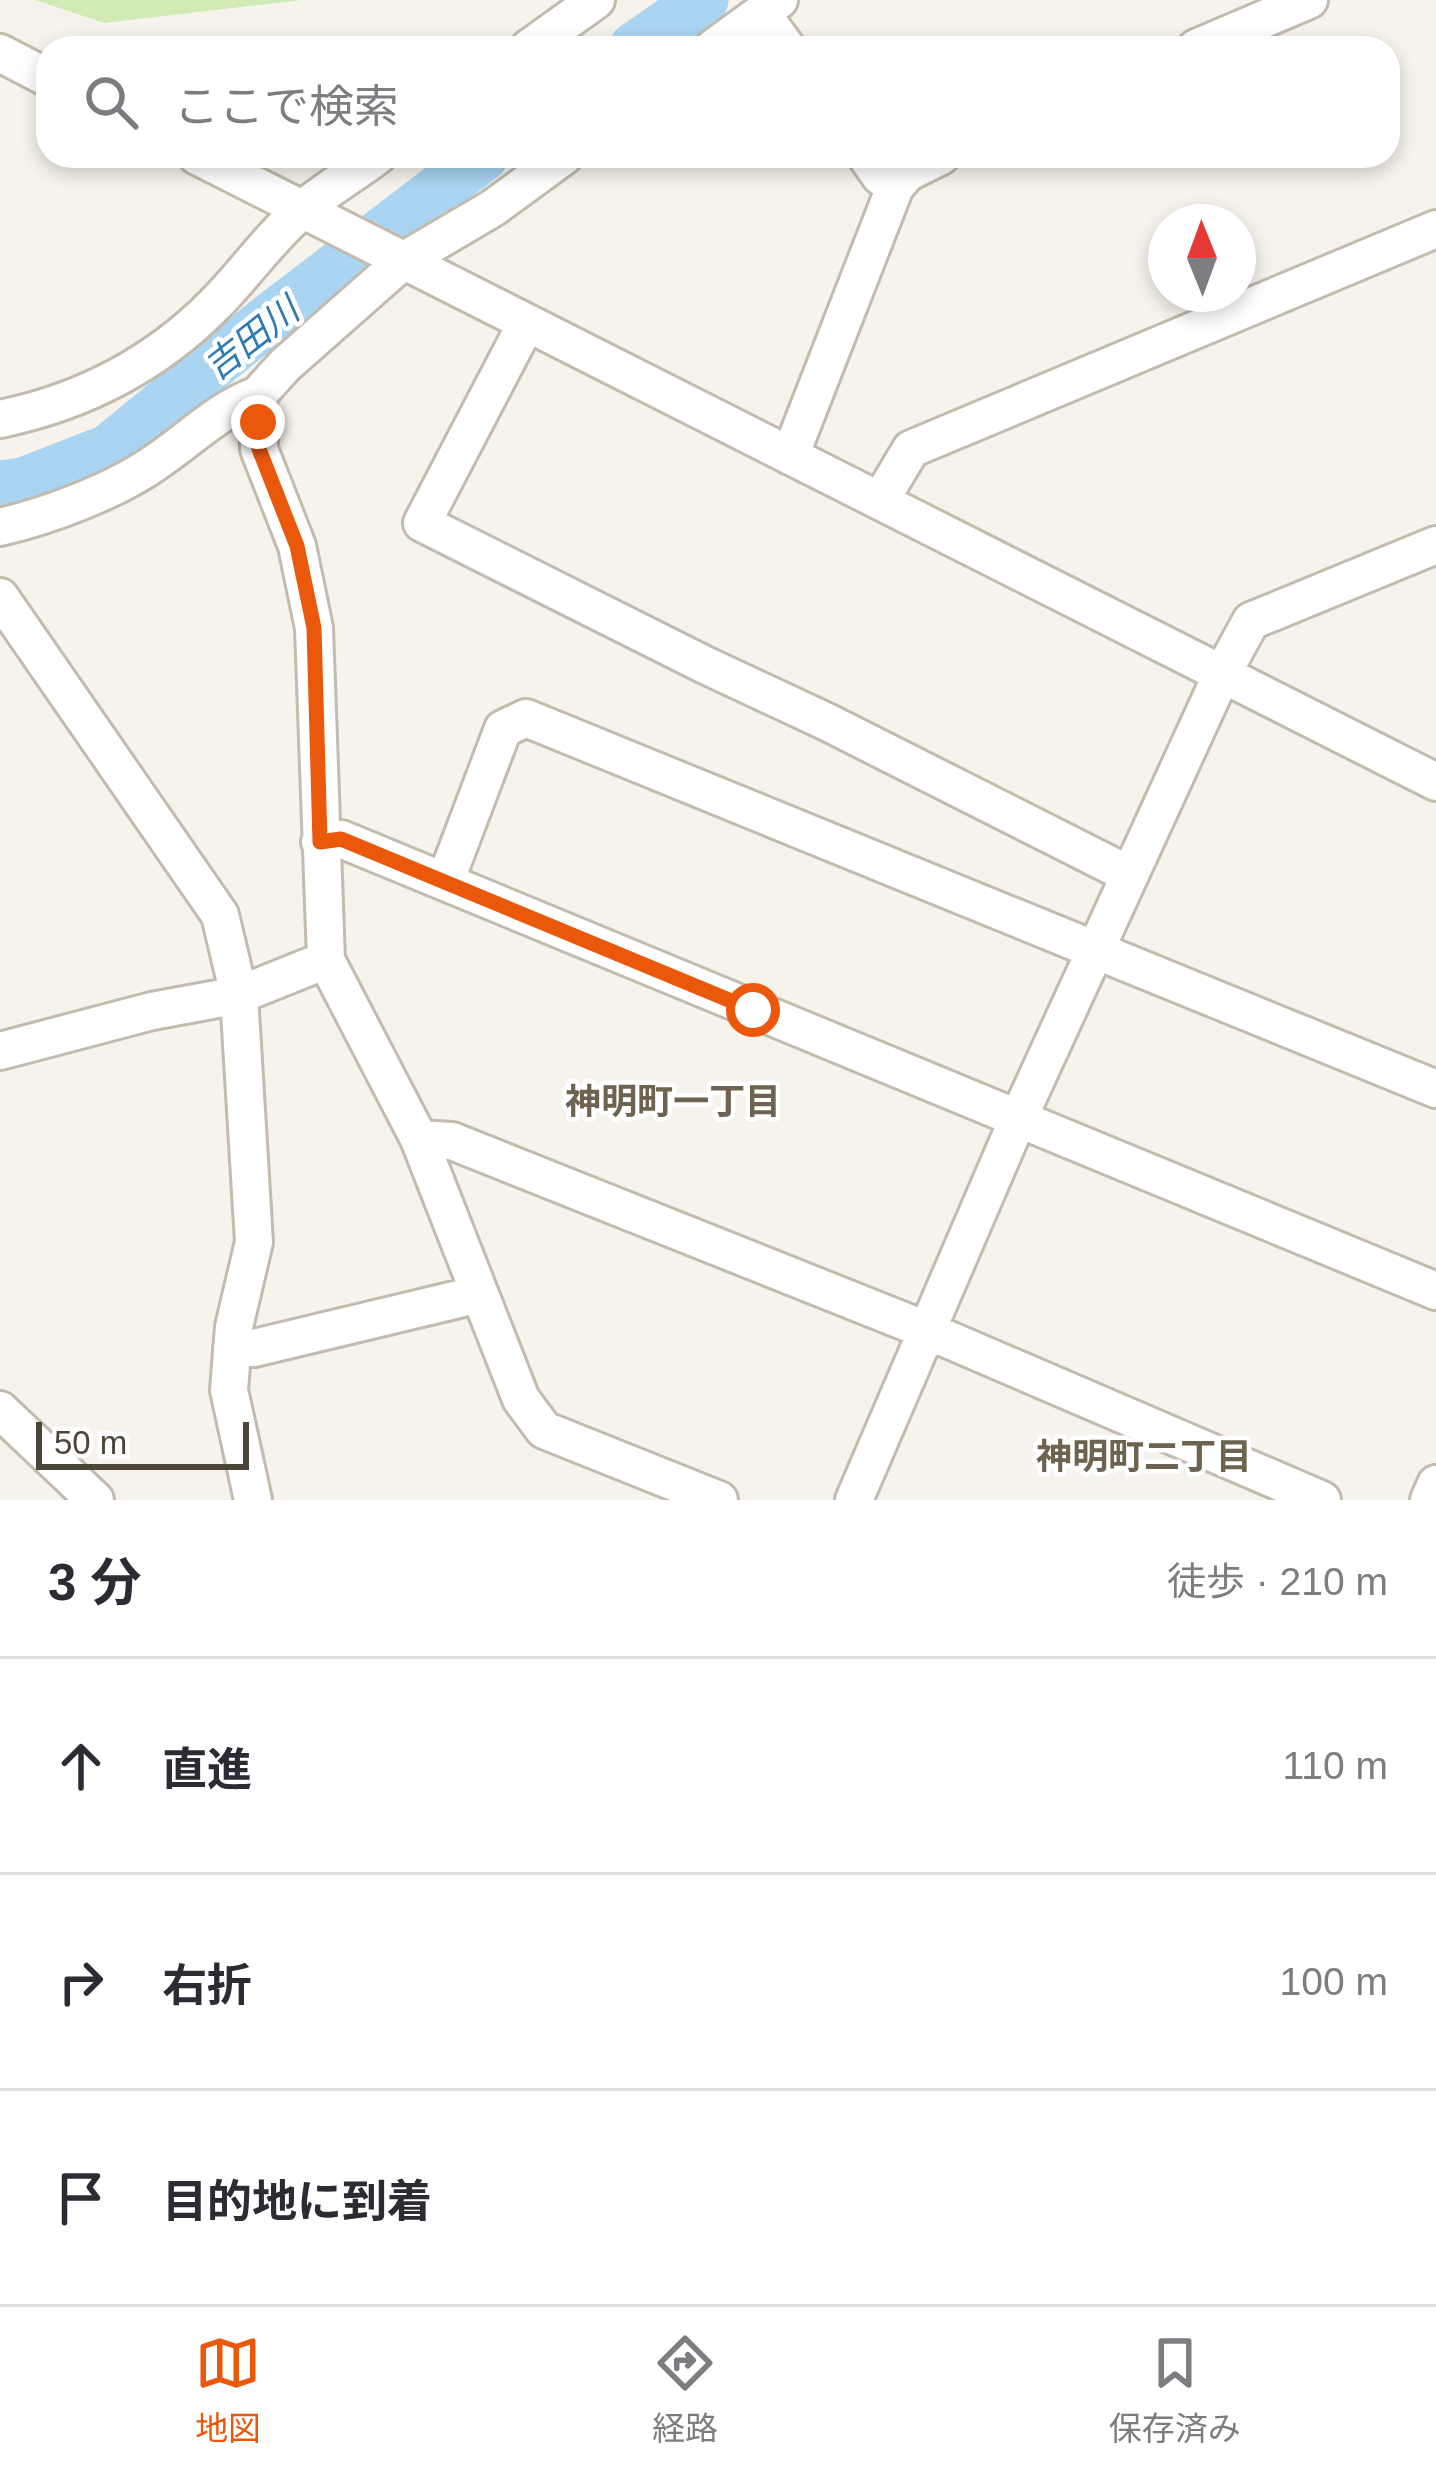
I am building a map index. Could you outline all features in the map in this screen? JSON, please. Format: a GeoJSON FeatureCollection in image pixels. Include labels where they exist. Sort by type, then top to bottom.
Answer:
{"type":"FeatureCollection","features":[{"type":"Feature","properties":{"kind":"street"},"geometry":{"type":"LineString","coordinates":[[546,36],[596,0]]}},
{"type":"Feature","properties":{"kind":"street"},"geometry":{"type":"LineString","coordinates":[[1224,36],[1309,0]]}},
{"type":"Feature","properties":{"kind":"street"},"geometry":{"type":"LineString","coordinates":[[729,36],[770,6],[782,36]]}},
{"type":"Feature","properties":{"kind":"street"},"geometry":{"type":"LineString","coordinates":[[0,53],[36,72]]}},
{"type":"Feature","properties":{"kind":"street"},"geometry":{"type":"LineString","coordinates":[[221,168],[1436,782]]}},
{"type":"Feature","properties":{"kind":"street"},"geometry":{"type":"LineString","coordinates":[[7,408],[90,392],[155,357],[363,168]]}},
{"type":"Feature","properties":{"kind":"street"},"geometry":{"type":"LineString","coordinates":[[0,527],[76,503],[151,466],[238,402],[258,395],[395,257],[493,208],[548,168]]}},
{"type":"Feature","properties":{"kind":"street"},"geometry":{"type":"LineString","coordinates":[[874,168],[895,187]]}},
{"type":"Feature","properties":{"kind":"street"},"geometry":{"type":"LineString","coordinates":[[790,456],[895,187],[917,168]]}},
{"type":"Feature","properties":{"kind":"street"},"geometry":{"type":"LineString","coordinates":[[880,499],[911,449],[1436,229]]}},
{"type":"Feature","properties":{"kind":"street"},"geometry":{"type":"LineString","coordinates":[[526,324],[422,524],[1130,875]]}},
{"type":"Feature","properties":{"kind":"street"},"geometry":{"type":"LineString","coordinates":[[258,395],[259,449],[297,546],[314,628],[326,960],[418,1139],[521,1399],[544,1430],[719,1500]]}},
{"type":"Feature","properties":{"kind":"street"},"geometry":{"type":"LineString","coordinates":[[854,1500],[1018,1119],[1222,674],[1251,621],[1436,545]]}},
{"type":"Feature","properties":{"kind":"street"},"geometry":{"type":"LineString","coordinates":[[6,617],[220,915],[239,995],[254,1242],[232,1348],[229,1390],[253,1500]]}},
{"type":"Feature","properties":{"kind":"street"},"geometry":{"type":"LineString","coordinates":[[445,882],[503,729],[526,718],[1436,1089]]}},
{"type":"Feature","properties":{"kind":"street"},"geometry":{"type":"LineString","coordinates":[[320,842],[341,839],[1436,1292]]}},
{"type":"Feature","properties":{"kind":"street"},"geometry":{"type":"LineString","coordinates":[[0,1051],[152,1011],[239,995],[326,960]]}},
{"type":"Feature","properties":{"kind":"street"},"geometry":{"type":"LineString","coordinates":[[418,1139],[452,1141],[926,1330],[1322,1500]]}},
{"type":"Feature","properties":{"kind":"street"},"geometry":{"type":"LineString","coordinates":[[232,1348],[254,1348],[479,1292]]}},
{"type":"Feature","properties":{"kind":"street"},"geometry":{"type":"LineString","coordinates":[[0,1410],[95,1500]]}},
{"type":"Feature","properties":{"kind":"street"},"geometry":{"type":"LineString","coordinates":[[1429,1500],[1436,1484]]}},
{"type":"Feature","properties":{"kind":"green space"},"geometry":{"type":"Polygon","coordinates":[[[35,0],[302,0],[104,23],[35,0]]]}},
{"type":"Feature","properties":{"kind":"waterway","name":"吉田川"},"geometry":{"type":"LineString","coordinates":[[651,36],[703,0]]}},
{"type":"Feature","properties":{"kind":"waterway","name":"吉田川"},"geometry":{"type":"LineString","coordinates":[[0,486],[23,483],[108,450],[467,168]]}},
{"type":"Feature","properties":{"kind":"district","name":"神明町一丁目"},"geometry":{"type":"Point","coordinates":[673,1101]}},
{"type":"Feature","properties":{"kind":"district","name":"神明町二丁目"},"geometry":{"type":"Point","coordinates":[1144,1456]}},
{"type":"Feature","properties":{"kind":"route"},"geometry":{"type":"LineString","coordinates":[[258,422],[259,449],[297,546],[314,628],[320,842],[341,839],[753,1010]]}}]}
